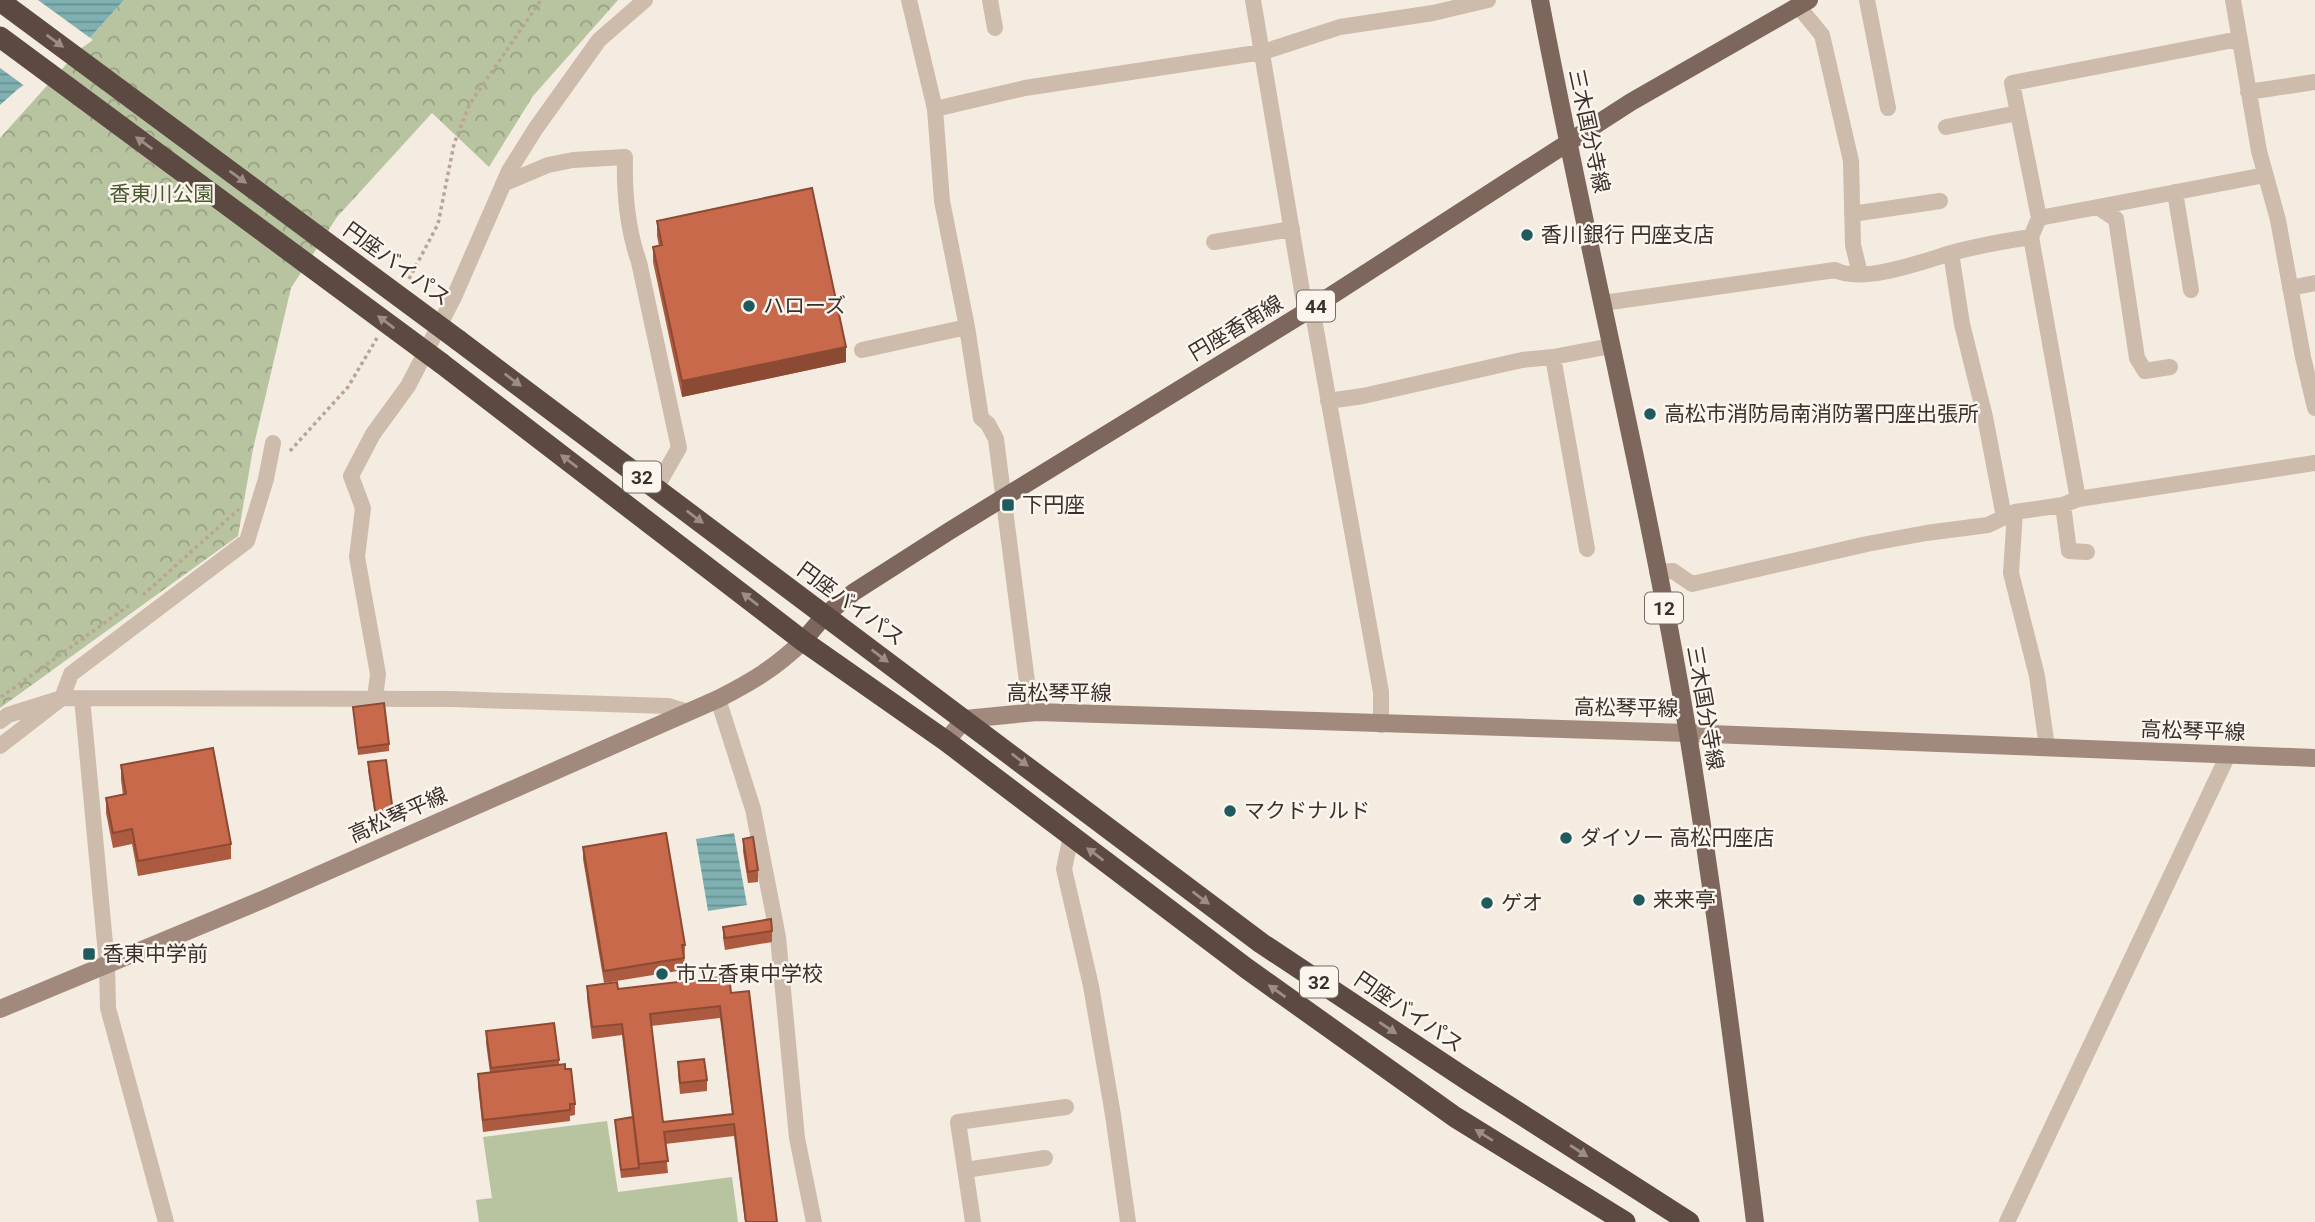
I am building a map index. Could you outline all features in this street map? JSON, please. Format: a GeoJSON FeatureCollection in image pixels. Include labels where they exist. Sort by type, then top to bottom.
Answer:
{"type":"FeatureCollection","features":[{"type":"Feature","properties":{"kind":"highway","name":"円座バイパス"},"geometry":{"type":"LineString","coordinates":[[0,1],[458,340],[1261,943],[1689,1222]]}},
{"type":"Feature","properties":{"kind":"highway","name":"32"},"geometry":{"type":"LineString","coordinates":[[0,37],[441,363],[803,641],[946,741],[1246,968],[1455,1117],[1625,1222]]}},
{"type":"Feature","properties":{"kind":"main road","name":"三木国分寺線"},"geometry":{"type":"LineString","coordinates":[[1540,0],[1567,145],[1603,303],[1657,572],[1687,733],[1733,1036],[1755,1222]]}},
{"type":"Feature","properties":{"kind":"main road","name":"円座香南線"},"geometry":{"type":"LineString","coordinates":[[803,641],[825,615],[854,593],[1002,498],[1311,308],[1631,102],[1804,3]]}},
{"type":"Feature","properties":{"kind":"main road","name":"高松琴平線"},"geometry":{"type":"LineString","coordinates":[[0,1009],[262,900],[718,699],[775,667],[803,641]]}},
{"type":"Feature","properties":{"kind":"main road","name":"高松琴平線"},"geometry":{"type":"LineString","coordinates":[[965,719],[1031,713],[1687,733],[2315,758]]}},
{"type":"Feature","properties":{"kind":"main road"},"geometry":{"type":"LineString","coordinates":[[946,741],[965,719]]}},
{"type":"Feature","properties":{"kind":"street"},"geometry":{"type":"LineString","coordinates":[[375,698],[379,674],[357,557],[363,508],[351,476],[373,434],[414,374],[454,297],[503,184],[536,128],[599,40],[645,0]]}},
{"type":"Feature","properties":{"kind":"street"},"geometry":{"type":"LineString","coordinates":[[909,0],[935,109],[942,201],[967,327],[981,418],[988,424],[996,439],[1031,713]]}},
{"type":"Feature","properties":{"kind":"street"},"geometry":{"type":"LineString","coordinates":[[990,0],[995,28]]}},
{"type":"Feature","properties":{"kind":"street"},"geometry":{"type":"LineString","coordinates":[[1253,0],[1303,297],[1311,308],[1381,692],[1381,725]]}},
{"type":"Feature","properties":{"kind":"street"},"geometry":{"type":"LineString","coordinates":[[935,109],[1025,88],[1263,52],[1340,27],[1433,13],[1488,0]]}},
{"type":"Feature","properties":{"kind":"street"},"geometry":{"type":"LineString","coordinates":[[1867,0],[1888,108]]}},
{"type":"Feature","properties":{"kind":"street"},"geometry":{"type":"LineString","coordinates":[[2232,0],[2248,92],[2265,175],[2278,220],[2315,408]]}},
{"type":"Feature","properties":{"kind":"street"},"geometry":{"type":"LineString","coordinates":[[1804,3],[1822,35],[1851,161],[1853,245],[1860,274]]}},
{"type":"Feature","properties":{"kind":"street"},"geometry":{"type":"LineString","coordinates":[[2087,552],[2069,551],[2071,502],[2031,237],[2039,218],[2012,83],[2239,39]]}},
{"type":"Feature","properties":{"kind":"street"},"geometry":{"type":"LineString","coordinates":[[2248,92],[2315,82]]}},
{"type":"Feature","properties":{"kind":"street"},"geometry":{"type":"LineString","coordinates":[[1946,127],[2018,113]]}},
{"type":"Feature","properties":{"kind":"street"},"geometry":{"type":"LineString","coordinates":[[503,184],[548,165],[573,160],[625,158],[624,184],[629,236],[639,262],[680,447],[656,488]]}},
{"type":"Feature","properties":{"kind":"street"},"geometry":{"type":"LineString","coordinates":[[2039,218],[2265,175]]}},
{"type":"Feature","properties":{"kind":"street"},"geometry":{"type":"LineString","coordinates":[[2175,192],[2191,290]]}},
{"type":"Feature","properties":{"kind":"street"},"geometry":{"type":"LineString","coordinates":[[1852,214],[1940,201]]}},
{"type":"Feature","properties":{"kind":"street"},"geometry":{"type":"LineString","coordinates":[[2098,207],[2116,219],[2137,358],[2145,370],[2170,366]]}},
{"type":"Feature","properties":{"kind":"street"},"geometry":{"type":"LineString","coordinates":[[1214,242],[1292,229]]}},
{"type":"Feature","properties":{"kind":"street"},"geometry":{"type":"LineString","coordinates":[[1603,303],[1835,270],[1846,276],[1907,267],[1951,253],[2031,237]]}},
{"type":"Feature","properties":{"kind":"street"},"geometry":{"type":"LineString","coordinates":[[1951,253],[1962,324],[2010,514],[2011,573],[2037,676],[2047,747]]}},
{"type":"Feature","properties":{"kind":"street"},"geometry":{"type":"LineString","coordinates":[[2290,288],[2315,283]]}},
{"type":"Feature","properties":{"kind":"street"},"geometry":{"type":"LineString","coordinates":[[862,350],[967,327]]}},
{"type":"Feature","properties":{"kind":"street"},"geometry":{"type":"LineString","coordinates":[[1328,401],[1363,396],[1522,360],[1611,346]]}},
{"type":"Feature","properties":{"kind":"street"},"geometry":{"type":"LineString","coordinates":[[1553,357],[1587,549]]}},
{"type":"Feature","properties":{"kind":"street"},"geometry":{"type":"LineString","coordinates":[[0,746],[62,698],[71,674],[247,541],[266,479],[273,443]]}},
{"type":"Feature","properties":{"kind":"street"},"geometry":{"type":"LineString","coordinates":[[1657,572],[1673,571],[1692,584],[1867,544],[1989,525],[2010,514],[2071,502],[2315,463]]}},
{"type":"Feature","properties":{"kind":"street"},"geometry":{"type":"LineString","coordinates":[[0,721],[8,715],[62,698],[375,698],[668,706],[688,712]]}},
{"type":"Feature","properties":{"kind":"street"},"geometry":{"type":"LineString","coordinates":[[82,698],[107,965],[108,1008],[166,1222]]}},
{"type":"Feature","properties":{"kind":"street"},"geometry":{"type":"LineString","coordinates":[[718,699],[753,809],[778,937],[797,1138],[814,1222]]}},
{"type":"Feature","properties":{"kind":"street"},"geometry":{"type":"LineString","coordinates":[[2007,1222],[2228,755]]}},
{"type":"Feature","properties":{"kind":"street"},"geometry":{"type":"LineString","coordinates":[[1071,836],[1064,869],[1091,986],[1128,1222]]}},
{"type":"Feature","properties":{"kind":"street"},"geometry":{"type":"LineString","coordinates":[[972,1222],[958,1122],[1066,1107]]}},
{"type":"Feature","properties":{"kind":"street"},"geometry":{"type":"LineString","coordinates":[[965,1170],[1045,1158]]}},
{"type":"Feature","properties":{"kind":"path"},"geometry":{"type":"LineString","coordinates":[[404,289],[438,224],[454,144],[469,105],[541,0]]}},
{"type":"Feature","properties":{"kind":"path"},"geometry":{"type":"LineString","coordinates":[[286,455],[348,387],[381,332]]}},
{"type":"Feature","properties":{"kind":"path"},"geometry":{"type":"LineString","coordinates":[[0,698],[141,597],[244,503]]}},
{"type":"Feature","properties":{"kind":"green space","name":"香東川公園"},"geometry":{"type":"Polygon","coordinates":[[[124,0],[618,0],[533,96],[489,167],[432,113],[337,217],[291,288],[253,449],[238,536],[0,708],[0,138],[124,0]]]}},
{"type":"Feature","properties":{"kind":"green space"},"geometry":{"type":"Polygon","coordinates":[[[607,1121],[618,1192],[732,1177],[738,1222],[479,1222],[476,1200],[492,1198],[483,1137],[607,1121]]]}},
{"type":"Feature","properties":{"kind":"water"},"geometry":{"type":"Polygon","coordinates":[[[0,0],[124,0],[87,41],[18,89],[0,105],[0,0]]]}},
{"type":"Feature","properties":{"kind":"water"},"geometry":{"type":"Polygon","coordinates":[[[734,833],[747,905],[708,911],[696,839],[734,833]]]}},
{"type":"Feature","properties":{"kind":"pier"},"geometry":{"type":"Polygon","coordinates":[[[0,0],[38,0],[93,40],[26,87],[0,68],[0,0]]]}},
{"type":"Feature","properties":{"kind":"building"},"geometry":{"type":"Polygon","coordinates":[[[812,188],[846,347],[682,381],[653,247],[662,245],[657,221],[812,188]]]}},
{"type":"Feature","properties":{"kind":"building"},"geometry":{"type":"Polygon","coordinates":[[[384,703],[389,744],[358,748],[353,707],[384,703]]]}},
{"type":"Feature","properties":{"kind":"building"},"geometry":{"type":"Polygon","coordinates":[[[213,748],[231,844],[138,861],[132,829],[113,833],[106,798],[126,794],[121,765],[213,748]]]}},
{"type":"Feature","properties":{"kind":"building"},"geometry":{"type":"Polygon","coordinates":[[[386,760],[393,812],[376,816],[368,762],[386,760]]]}},
{"type":"Feature","properties":{"kind":"building"},"geometry":{"type":"Polygon","coordinates":[[[666,833],[685,945],[682,945],[684,958],[604,971],[583,847],[666,833]]]}},
{"type":"Feature","properties":{"kind":"building"},"geometry":{"type":"Polygon","coordinates":[[[753,837],[758,870],[748,872],[743,839],[753,837]]]}},
{"type":"Feature","properties":{"kind":"building"},"geometry":{"type":"Polygon","coordinates":[[[771,919],[772,931],[725,938],[723,927],[771,919]]]}},
{"type":"Feature","properties":{"kind":"building"},"geometry":{"type":"Polygon","coordinates":[[[729,976],[731,993],[749,991],[777,1222],[746,1222],[734,1124],[664,1132],[668,1161],[639,1164],[622,1024],[592,1027],[587,986],[617,982],[618,989],[729,976]],[[720,1006],[650,1014],[663,1122],[733,1114],[720,1006]]]}},
{"type":"Feature","properties":{"kind":"building"},"geometry":{"type":"Polygon","coordinates":[[[554,1023],[559,1060],[491,1068],[486,1031],[554,1023]]]}},
{"type":"Feature","properties":{"kind":"building"},"geometry":{"type":"Polygon","coordinates":[[[704,1059],[707,1080],[680,1083],[678,1062],[704,1059]]]}},
{"type":"Feature","properties":{"kind":"building"},"geometry":{"type":"Polygon","coordinates":[[[565,1064],[565,1069],[571,1069],[575,1104],[570,1104],[570,1110],[483,1120],[478,1074],[565,1064]]]}},
{"type":"Feature","properties":{"kind":"building"},"geometry":{"type":"Polygon","coordinates":[[[633,1117],[639,1168],[621,1170],[615,1120],[633,1117]]]}},
{"type":"Feature","properties":{"kind":"place","name":"香川銀行 円座支店"},"geometry":{"type":"Point","coordinates":[1527,235]}},
{"type":"Feature","properties":{"kind":"place","name":"ハローズ"},"geometry":{"type":"Point","coordinates":[749,306]}},
{"type":"Feature","properties":{"kind":"place","name":"高松市消防局南消防署円座出張所"},"geometry":{"type":"Point","coordinates":[1650,414]}},
{"type":"Feature","properties":{"kind":"place","name":"下円座"},"geometry":{"type":"Point","coordinates":[1008,505]}},
{"type":"Feature","properties":{"kind":"place","name":"マクドナルド"},"geometry":{"type":"Point","coordinates":[1230,811]}},
{"type":"Feature","properties":{"kind":"place","name":"ダイソー 高松円座店"},"geometry":{"type":"Point","coordinates":[1566,838]}},
{"type":"Feature","properties":{"kind":"place","name":"来来亭"},"geometry":{"type":"Point","coordinates":[1639,900]}},
{"type":"Feature","properties":{"kind":"place","name":"ゲオ"},"geometry":{"type":"Point","coordinates":[1487,903]}},
{"type":"Feature","properties":{"kind":"place","name":"香東中学前"},"geometry":{"type":"Point","coordinates":[89,954]}},
{"type":"Feature","properties":{"kind":"place","name":"市立香東中学校"},"geometry":{"type":"Point","coordinates":[662,974]}}]}
